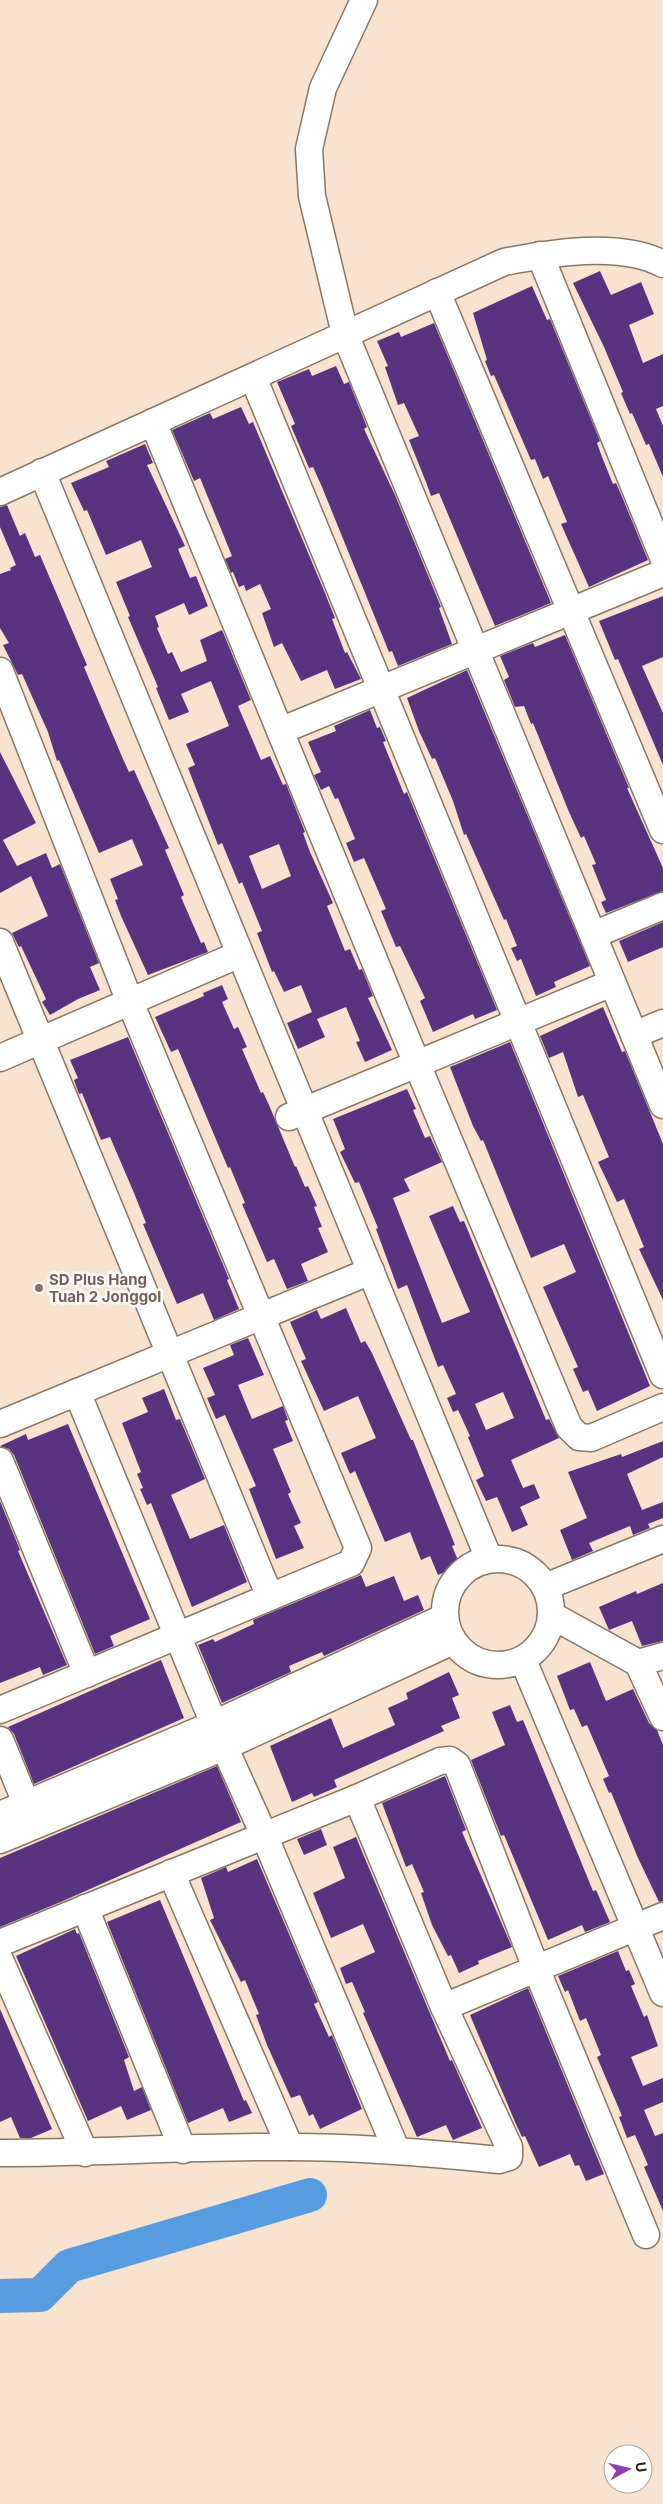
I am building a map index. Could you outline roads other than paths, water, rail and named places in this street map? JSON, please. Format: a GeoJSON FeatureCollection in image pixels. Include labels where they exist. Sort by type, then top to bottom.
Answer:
{"type":"FeatureCollection","features":[{"type":"Feature","properties":{"kind":"street"},"geometry":{"type":"LineString","coordinates":[[363,0],[324,88],[309,149],[312,196],[345,334],[663,1105]]}},
{"type":"Feature","properties":{"kind":"street"},"geometry":{"type":"LineString","coordinates":[[0,492],[504,262],[540,255],[610,251],[661,267]]}},
{"type":"Feature","properties":{"kind":"street"},"geometry":{"type":"LineString","coordinates":[[540,255],[663,557]]}},
{"type":"Feature","properties":{"kind":"street"},"geometry":{"type":"LineString","coordinates":[[437,292],[663,830]]}},
{"type":"Feature","properties":{"kind":"street"},"geometry":{"type":"LineString","coordinates":[[253,377],[663,1375]]}},
{"type":"Feature","properties":{"kind":"street"},"geometry":{"type":"LineString","coordinates":[[153,422],[417,1064],[569,1427],[579,1437],[591,1438],[663,1407]]}},
{"type":"Feature","properties":{"kind":"street"},"geometry":{"type":"LineString","coordinates":[[33,476],[481,1562]]}},
{"type":"Feature","properties":{"kind":"street"},"geometry":{"type":"LineString","coordinates":[[280,731],[663,573]]}},
{"type":"Feature","properties":{"kind":"street"},"geometry":{"type":"LineString","coordinates":[[0,671],[130,1002],[358,1548],[356,1556],[351,1563],[0,1710]]}},
{"type":"Feature","properties":{"kind":"street"},"geometry":{"type":"LineString","coordinates":[[593,935],[663,906]]}},
{"type":"Feature","properties":{"kind":"street"},"geometry":{"type":"LineString","coordinates":[[0,942],[270,1598]]}},
{"type":"Feature","properties":{"kind":"street"},"geometry":{"type":"LineString","coordinates":[[0,1058],[232,958]]}},
{"type":"Feature","properties":{"kind":"street"},"geometry":{"type":"LineString","coordinates":[[296,1113],[612,983]]}},
{"type":"Feature","properties":{"kind":"street"},"geometry":{"type":"LineString","coordinates":[[634,1035],[663,1023]]}},
{"type":"Feature","properties":{"kind":"street"},"geometry":{"type":"LineString","coordinates":[[0,1424],[363,1274]]}},
{"type":"Feature","properties":{"kind":"street"},"geometry":{"type":"LineString","coordinates":[[77,1392],[219,1736],[264,1835],[396,2149]]}},
{"type":"Feature","properties":{"kind":"street"},"geometry":{"type":"LineString","coordinates":[[0,1460],[86,1674]]}},
{"type":"Feature","properties":{"kind":"street"},"geometry":{"type":"LineString","coordinates":[[544,1587],[663,1539]]}},
{"type":"Feature","properties":{"kind":"street"},"geometry":{"type":"LineString","coordinates":[[500,1559],[531,1570],[544,1587],[550,1600],[551,1614],[543,1641],[522,1660],[497,1666],[484,1664],[472,1659],[449,1629],[445,1602],[451,1587],[460,1575],[481,1562],[500,1559]]}},
{"type":"Feature","properties":{"kind":"street"},"geometry":{"type":"LineString","coordinates":[[551,1614],[651,1659],[663,1717]]}},
{"type":"Feature","properties":{"kind":"street"},"geometry":{"type":"LineString","coordinates":[[0,1840],[31,1815],[219,1736],[449,1629]]}},
{"type":"Feature","properties":{"kind":"street"},"geometry":{"type":"LineString","coordinates":[[522,1660],[663,1993]]}},
{"type":"Feature","properties":{"kind":"street"},"geometry":{"type":"LineString","coordinates":[[0,1740],[31,1815]]}},
{"type":"Feature","properties":{"kind":"street"},"geometry":{"type":"LineString","coordinates":[[0,1943],[357,1798],[440,1761],[450,1760],[457,1765],[536,1968],[646,2235]]}},
{"type":"Feature","properties":{"kind":"street"},"geometry":{"type":"LineString","coordinates":[[0,2153],[85,2153],[290,2147],[396,2149],[499,2160],[506,2159],[510,2155],[509,2147],[444,2006],[357,1798]]}},
{"type":"Feature","properties":{"kind":"street"},"geometry":{"type":"LineString","coordinates":[[0,1815],[31,1815]]}},
{"type":"Feature","properties":{"kind":"street"},"geometry":{"type":"LineString","coordinates":[[171,1873],[290,2147]]}},
{"type":"Feature","properties":{"kind":"street"},"geometry":{"type":"LineString","coordinates":[[84,1908],[183,2150]]}},
{"type":"Feature","properties":{"kind":"street"},"geometry":{"type":"LineString","coordinates":[[444,2006],[663,1916]]}},
{"type":"Feature","properties":{"kind":"street"},"geometry":{"type":"LineString","coordinates":[[0,1960],[85,2153]]}},
{"type":"Feature","properties":{"kind":"waterway"},"geometry":{"type":"LineString","coordinates":[[0,2296],[40,2295],[69,2266],[310,2195]]}},
{"type":"Feature","properties":{"kind":"place","name":"SD Plus Hang Tuah 2 Jonggol"},"geometry":{"type":"Point","coordinates":[39,1288]}}]}
